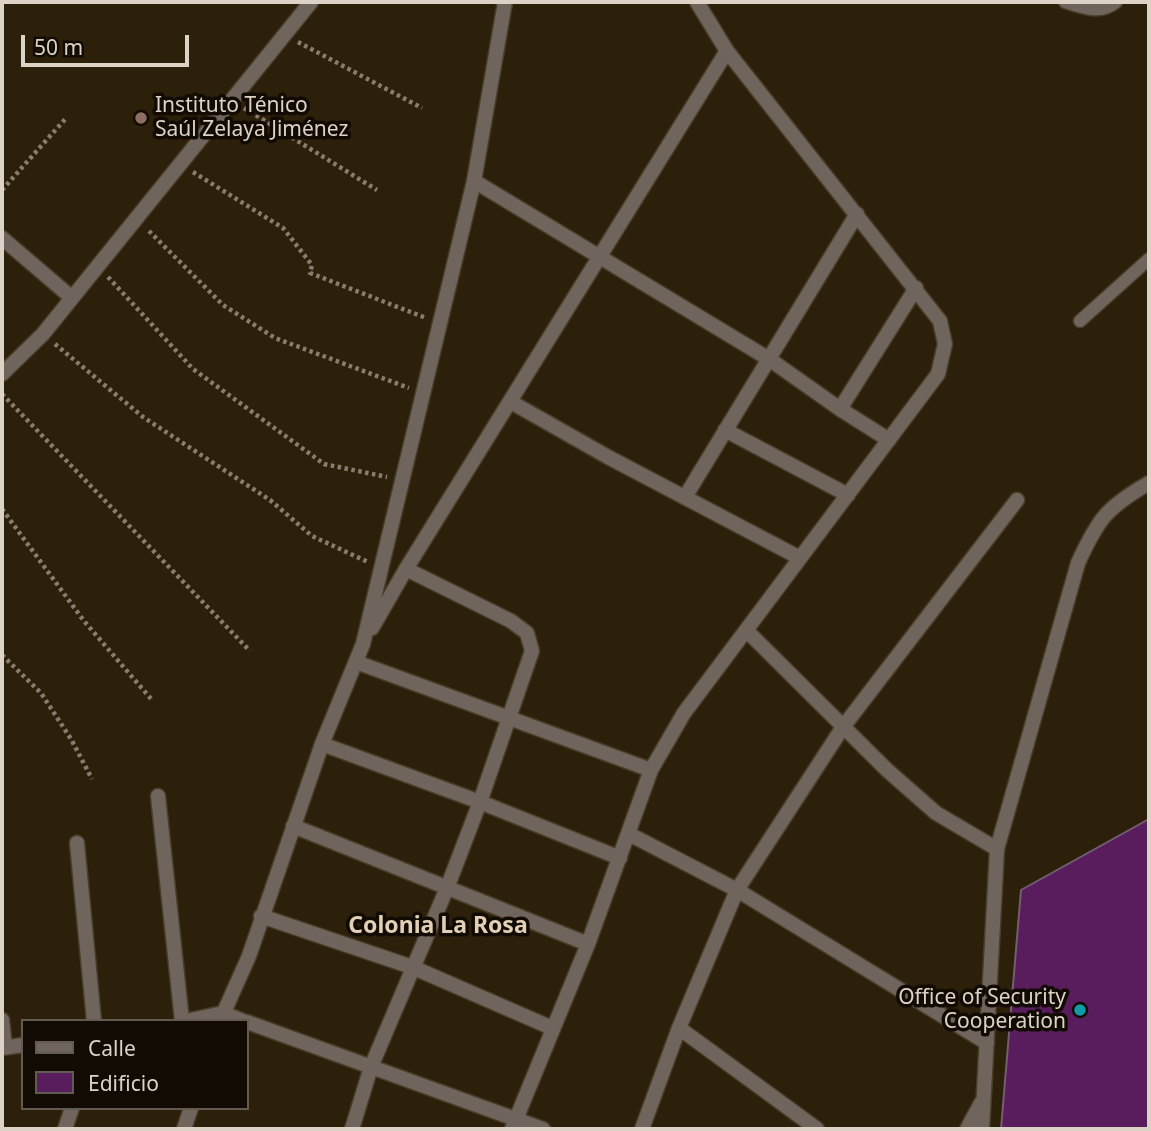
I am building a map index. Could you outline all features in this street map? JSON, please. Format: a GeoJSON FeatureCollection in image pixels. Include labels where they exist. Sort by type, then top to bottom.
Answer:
{"type":"FeatureCollection","features":[{"type":"Feature","properties":{"kind":"street"},"geometry":{"type":"LineString","coordinates":[[2,374],[43,334],[311,2]]}},
{"type":"Feature","properties":{"kind":"street"},"geometry":{"type":"LineString","coordinates":[[203,1019],[222,1017],[249,956],[322,744],[363,644],[474,181],[505,2]]}},
{"type":"Feature","properties":{"kind":"street"},"geometry":{"type":"LineString","coordinates":[[514,1125],[588,944],[651,770],[684,713],[938,374],[945,344],[940,321],[916,288],[727,51],[696,2]]}},
{"type":"Feature","properties":{"kind":"street"},"geometry":{"type":"LineString","coordinates":[[363,644],[405,569],[727,51]]}},
{"type":"Feature","properties":{"kind":"street"},"geometry":{"type":"LineString","coordinates":[[474,181],[769,359],[890,440]]}},
{"type":"Feature","properties":{"kind":"street"},"geometry":{"type":"LineString","coordinates":[[685,497],[857,214]]}},
{"type":"Feature","properties":{"kind":"street"},"geometry":{"type":"LineString","coordinates":[[2,238],[72,298]]}},
{"type":"Feature","properties":{"kind":"street"},"geometry":{"type":"LineString","coordinates":[[840,409],[916,288]]}},
{"type":"Feature","properties":{"kind":"street"},"geometry":{"type":"LineString","coordinates":[[511,402],[800,558]]}},
{"type":"Feature","properties":{"kind":"street"},"geometry":{"type":"LineString","coordinates":[[725,430],[848,495]]}},
{"type":"Feature","properties":{"kind":"street"},"geometry":{"type":"LineString","coordinates":[[982,1129],[997,849],[1078,564],[1094,528],[1119,500],[1149,483]]}},
{"type":"Feature","properties":{"kind":"street"},"geometry":{"type":"LineString","coordinates":[[642,1129],[679,1028],[737,890],[843,727],[1017,499]]}},
{"type":"Feature","properties":{"kind":"street"},"geometry":{"type":"LineString","coordinates":[[352,1129],[371,1066],[447,888],[480,802],[532,651],[527,633],[511,621],[405,569]]}},
{"type":"Feature","properties":{"kind":"street"},"geometry":{"type":"LineString","coordinates":[[747,631],[825,706],[843,727],[936,813],[997,849]]}},
{"type":"Feature","properties":{"kind":"street"},"geometry":{"type":"LineString","coordinates":[[356,662],[651,770]]}},
{"type":"Feature","properties":{"kind":"street"},"geometry":{"type":"LineString","coordinates":[[322,744],[480,802],[620,858]]}},
{"type":"Feature","properties":{"kind":"street"},"geometry":{"type":"LineString","coordinates":[[158,796],[184,1019]]}},
{"type":"Feature","properties":{"kind":"street"},"geometry":{"type":"LineString","coordinates":[[293,826],[588,944]]}},
{"type":"Feature","properties":{"kind":"street"},"geometry":{"type":"LineString","coordinates":[[629,834],[737,890],[987,1044]]}},
{"type":"Feature","properties":{"kind":"street"},"geometry":{"type":"LineString","coordinates":[[77,844],[94,1019]]}},
{"type":"Feature","properties":{"kind":"street"},"geometry":{"type":"LineString","coordinates":[[261,916],[412,967],[552,1028]]}},
{"type":"Feature","properties":{"kind":"street"},"geometry":{"type":"LineString","coordinates":[[2,1020],[3,1048],[21,1045]]}},
{"type":"Feature","properties":{"kind":"street"},"geometry":{"type":"LineString","coordinates":[[248,1022],[371,1066],[514,1125],[543,1129]]}},
{"type":"Feature","properties":{"kind":"street"},"geometry":{"type":"LineString","coordinates":[[679,1028],[817,1129]]}},
{"type":"Feature","properties":{"kind":"street"},"geometry":{"type":"LineString","coordinates":[[967,1129],[984,1098]]}},
{"type":"Feature","properties":{"kind":"street"},"geometry":{"type":"LineString","coordinates":[[65,1129],[71,1110]]}},
{"type":"Feature","properties":{"kind":"street"},"geometry":{"type":"LineString","coordinates":[[184,1129],[190,1110]]}},
{"type":"Feature","properties":{"kind":"lane"},"geometry":{"type":"LineString","coordinates":[[1065,2],[1097,10],[1108,9],[1116,2]]}},
{"type":"Feature","properties":{"kind":"lane"},"geometry":{"type":"LineString","coordinates":[[1080,321],[1149,259]]}},
{"type":"Feature","properties":{"kind":"path"},"geometry":{"type":"LineString","coordinates":[[285,35],[422,108]]}},
{"type":"Feature","properties":{"kind":"path"},"geometry":{"type":"LineString","coordinates":[[232,101],[377,190]]}},
{"type":"Feature","properties":{"kind":"path"},"geometry":{"type":"LineString","coordinates":[[2,190],[67,117]]}},
{"type":"Feature","properties":{"kind":"path"},"geometry":{"type":"LineString","coordinates":[[180,164],[284,228],[312,265],[310,273],[439,324]]}},
{"type":"Feature","properties":{"kind":"path"},"geometry":{"type":"LineString","coordinates":[[136,219],[223,305],[275,338],[423,393]]}},
{"type":"Feature","properties":{"kind":"path"},"geometry":{"type":"LineString","coordinates":[[98,267],[193,369],[324,464],[402,481]]}},
{"type":"Feature","properties":{"kind":"path"},"geometry":{"type":"LineString","coordinates":[[43,334],[143,417],[271,500],[312,536],[381,569]]}},
{"type":"Feature","properties":{"kind":"path"},"geometry":{"type":"LineString","coordinates":[[2,394],[250,651]]}},
{"type":"Feature","properties":{"kind":"path"},"geometry":{"type":"LineString","coordinates":[[2,509],[84,621],[152,700]]}},
{"type":"Feature","properties":{"kind":"path"},"geometry":{"type":"LineString","coordinates":[[2,655],[41,693],[71,739],[92,779]]}},
{"type":"Feature","properties":{"kind":"building","name":"Office of Security Cooperation"},"geometry":{"type":"Polygon","coordinates":[[[1149,819],[1149,1129],[1001,1129],[1021,890],[1149,819]]]}},
{"type":"Feature","properties":{"kind":"place","name":"Instituto Ténico Saúl Zelaya Jiménez"},"geometry":{"type":"Point","coordinates":[141,118]}},
{"type":"Feature","properties":{"kind":"place","name":"Office of Security Cooperation"},"geometry":{"type":"Point","coordinates":[1080,1010]}},
{"type":"Feature","properties":{"kind":"district","name":"Colonia La Rosa"},"geometry":{"type":"Point","coordinates":[438,926]}}]}
